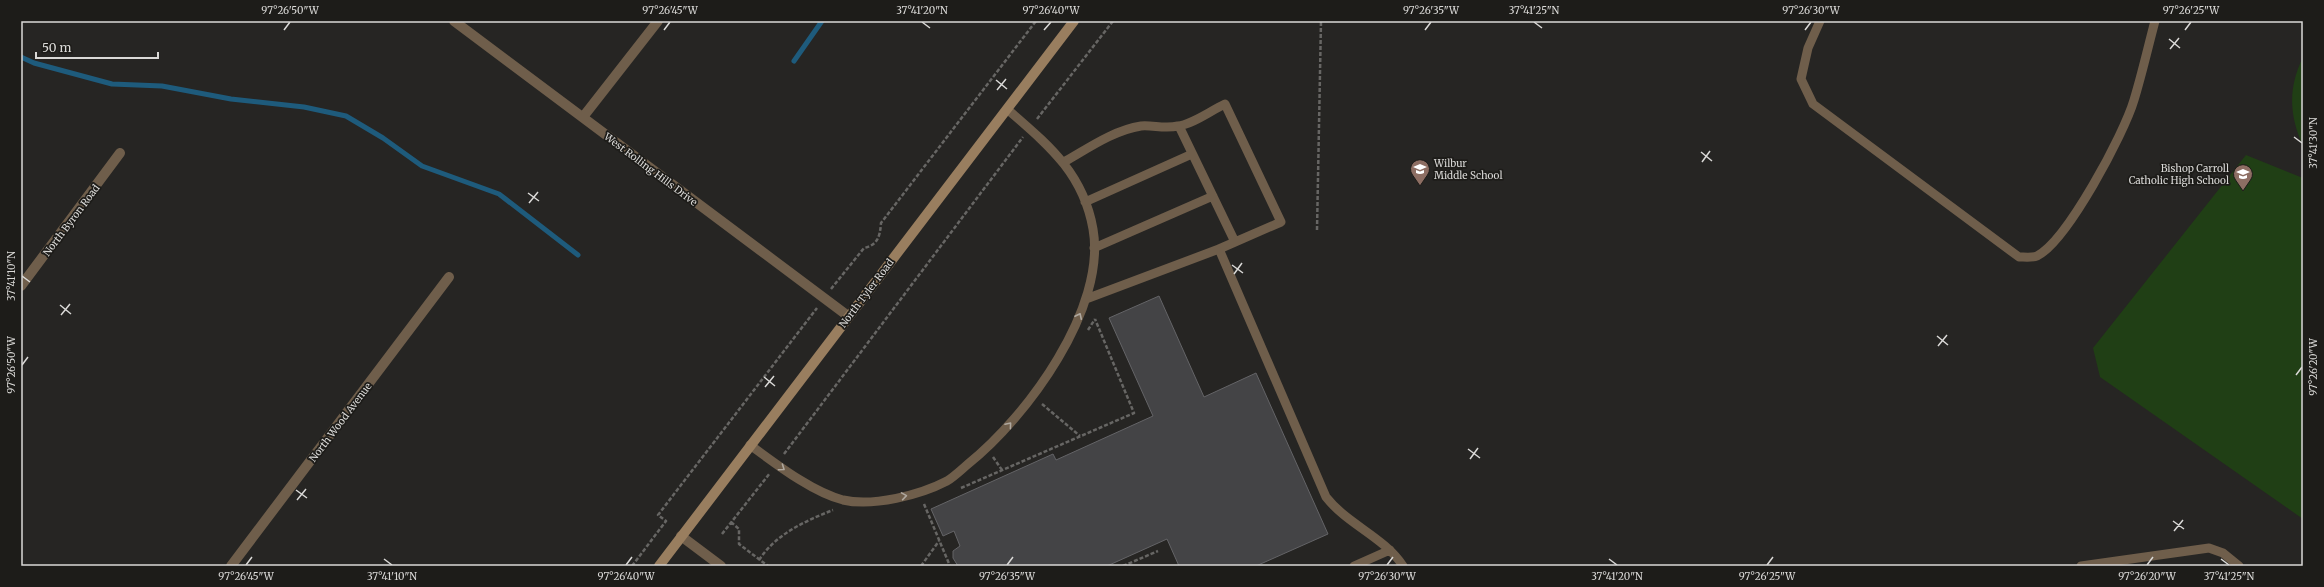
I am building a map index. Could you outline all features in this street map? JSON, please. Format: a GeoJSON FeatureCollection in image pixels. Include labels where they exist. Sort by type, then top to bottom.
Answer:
{"type":"FeatureCollection","features":[{"type":"Feature","properties":{"kind":"main road","name":"North Tyler Road"},"geometry":{"type":"LineString","coordinates":[[659,566],[1074,21]]}},
{"type":"Feature","properties":{"kind":"street","name":"West Rolling Hills Drive"},"geometry":{"type":"LineString","coordinates":[[454,21],[848,316]]}},
{"type":"Feature","properties":{"kind":"street"},"geometry":{"type":"LineString","coordinates":[[583,117],[658,21]]}},
{"type":"Feature","properties":{"kind":"street","name":"North Byron Road"},"geometry":{"type":"LineString","coordinates":[[21,286],[120,153]]}},
{"type":"Feature","properties":{"kind":"street","name":"North Wood Avenue"},"geometry":{"type":"LineString","coordinates":[[231,566],[450,278]]}},
{"type":"Feature","properties":{"kind":"street"},"geometry":{"type":"LineString","coordinates":[[681,536],[721,566]]}},
{"type":"Feature","properties":{"kind":"lane"},"geometry":{"type":"LineString","coordinates":[[1820,21],[1808,48],[1801,79],[1813,104],[2019,257],[2036,257],[2056,241],[2084,201],[2134,102],[2155,21]]}},
{"type":"Feature","properties":{"kind":"lane"},"geometry":{"type":"LineString","coordinates":[[1064,162],[1092,146],[1127,130],[1142,126],[1158,128],[1179,126],[1225,104],[1281,222],[1219,249],[1086,299]]}},
{"type":"Feature","properties":{"kind":"lane"},"geometry":{"type":"LineString","coordinates":[[750,445],[799,480],[842,500],[864,502],[909,496],[948,480],[981,454],[1008,428],[1042,385],[1070,336],[1086,299],[1094,271],[1093,230],[1085,202],[1064,162],[1055,151],[1007,109]]}},
{"type":"Feature","properties":{"kind":"lane"},"geometry":{"type":"LineString","coordinates":[[1179,126],[1235,242]]}},
{"type":"Feature","properties":{"kind":"lane"},"geometry":{"type":"LineString","coordinates":[[1085,202],[1192,154]]}},
{"type":"Feature","properties":{"kind":"lane"},"geometry":{"type":"LineString","coordinates":[[1094,248],[1213,196]]}},
{"type":"Feature","properties":{"kind":"lane"},"geometry":{"type":"LineString","coordinates":[[1219,249],[1326,498],[1352,522],[1390,550],[1404,566]]}},
{"type":"Feature","properties":{"kind":"lane"},"geometry":{"type":"LineString","coordinates":[[2081,566],[2209,548],[2223,553],[2239,566]]}},
{"type":"Feature","properties":{"kind":"lane"},"geometry":{"type":"LineString","coordinates":[[1354,566],[1390,550]]}},
{"type":"Feature","properties":{"kind":"path"},"geometry":{"type":"LineString","coordinates":[[722,534],[1029,129],[1113,21]]}},
{"type":"Feature","properties":{"kind":"path"},"geometry":{"type":"LineString","coordinates":[[1317,230],[1321,21]]}},
{"type":"Feature","properties":{"kind":"path"},"geometry":{"type":"LineString","coordinates":[[1041,404],[1080,436]]}},
{"type":"Feature","properties":{"kind":"path"},"geometry":{"type":"LineString","coordinates":[[991,455],[1002,470]]}},
{"type":"Feature","properties":{"kind":"path"},"geometry":{"type":"LineString","coordinates":[[924,504],[950,566]]}},
{"type":"Feature","properties":{"kind":"path"},"geometry":{"type":"LineString","coordinates":[[731,522],[738,529],[739,544],[768,566]]}},
{"type":"Feature","properties":{"kind":"path"},"geometry":{"type":"LineString","coordinates":[[921,566],[939,541]]}},
{"type":"Feature","properties":{"kind":"path"},"geometry":{"type":"LineString","coordinates":[[1123,566],[1158,551]]}},
{"type":"Feature","properties":{"kind":"green space"},"geometry":{"type":"Polygon","coordinates":[[[2303,57],[2303,146],[2295,123],[2292,102],[2295,80],[2303,57]]]}},
{"type":"Feature","properties":{"kind":"green space","name":"Bishop Carroll Catholic High School"},"geometry":{"type":"Polygon","coordinates":[[[2246,155],[2303,178],[2303,519],[2100,377],[2093,348],[2246,155]]]}},
{"type":"Feature","properties":{"kind":"building"},"geometry":{"type":"Polygon","coordinates":[[[1159,296],[1204,397],[1256,373],[1328,534],[1256,566],[1179,566],[1167,539],[1107,566],[958,566],[953,558],[953,551],[960,546],[954,531],[943,536],[931,509],[1053,454],[1056,460],[1153,416],[1109,318],[1159,296]]]}},
{"type":"Feature","properties":{"kind":"waterway"},"geometry":{"type":"LineString","coordinates":[[794,61],[822,21]]}},
{"type":"Feature","properties":{"kind":"waterway"},"geometry":{"type":"LineString","coordinates":[[21,57],[34,63],[112,84],[162,86],[231,99],[304,107],[346,116],[383,138],[422,166],[499,194],[578,255]]}},
{"type":"Feature","properties":{"kind":"place","name":"Wilbur Middle School"},"geometry":{"type":"Point","coordinates":[1420,186]}},
{"type":"Feature","properties":{"kind":"place","name":"Bishop Carroll Catholic High School"},"geometry":{"type":"Point","coordinates":[2243,191]}}]}
